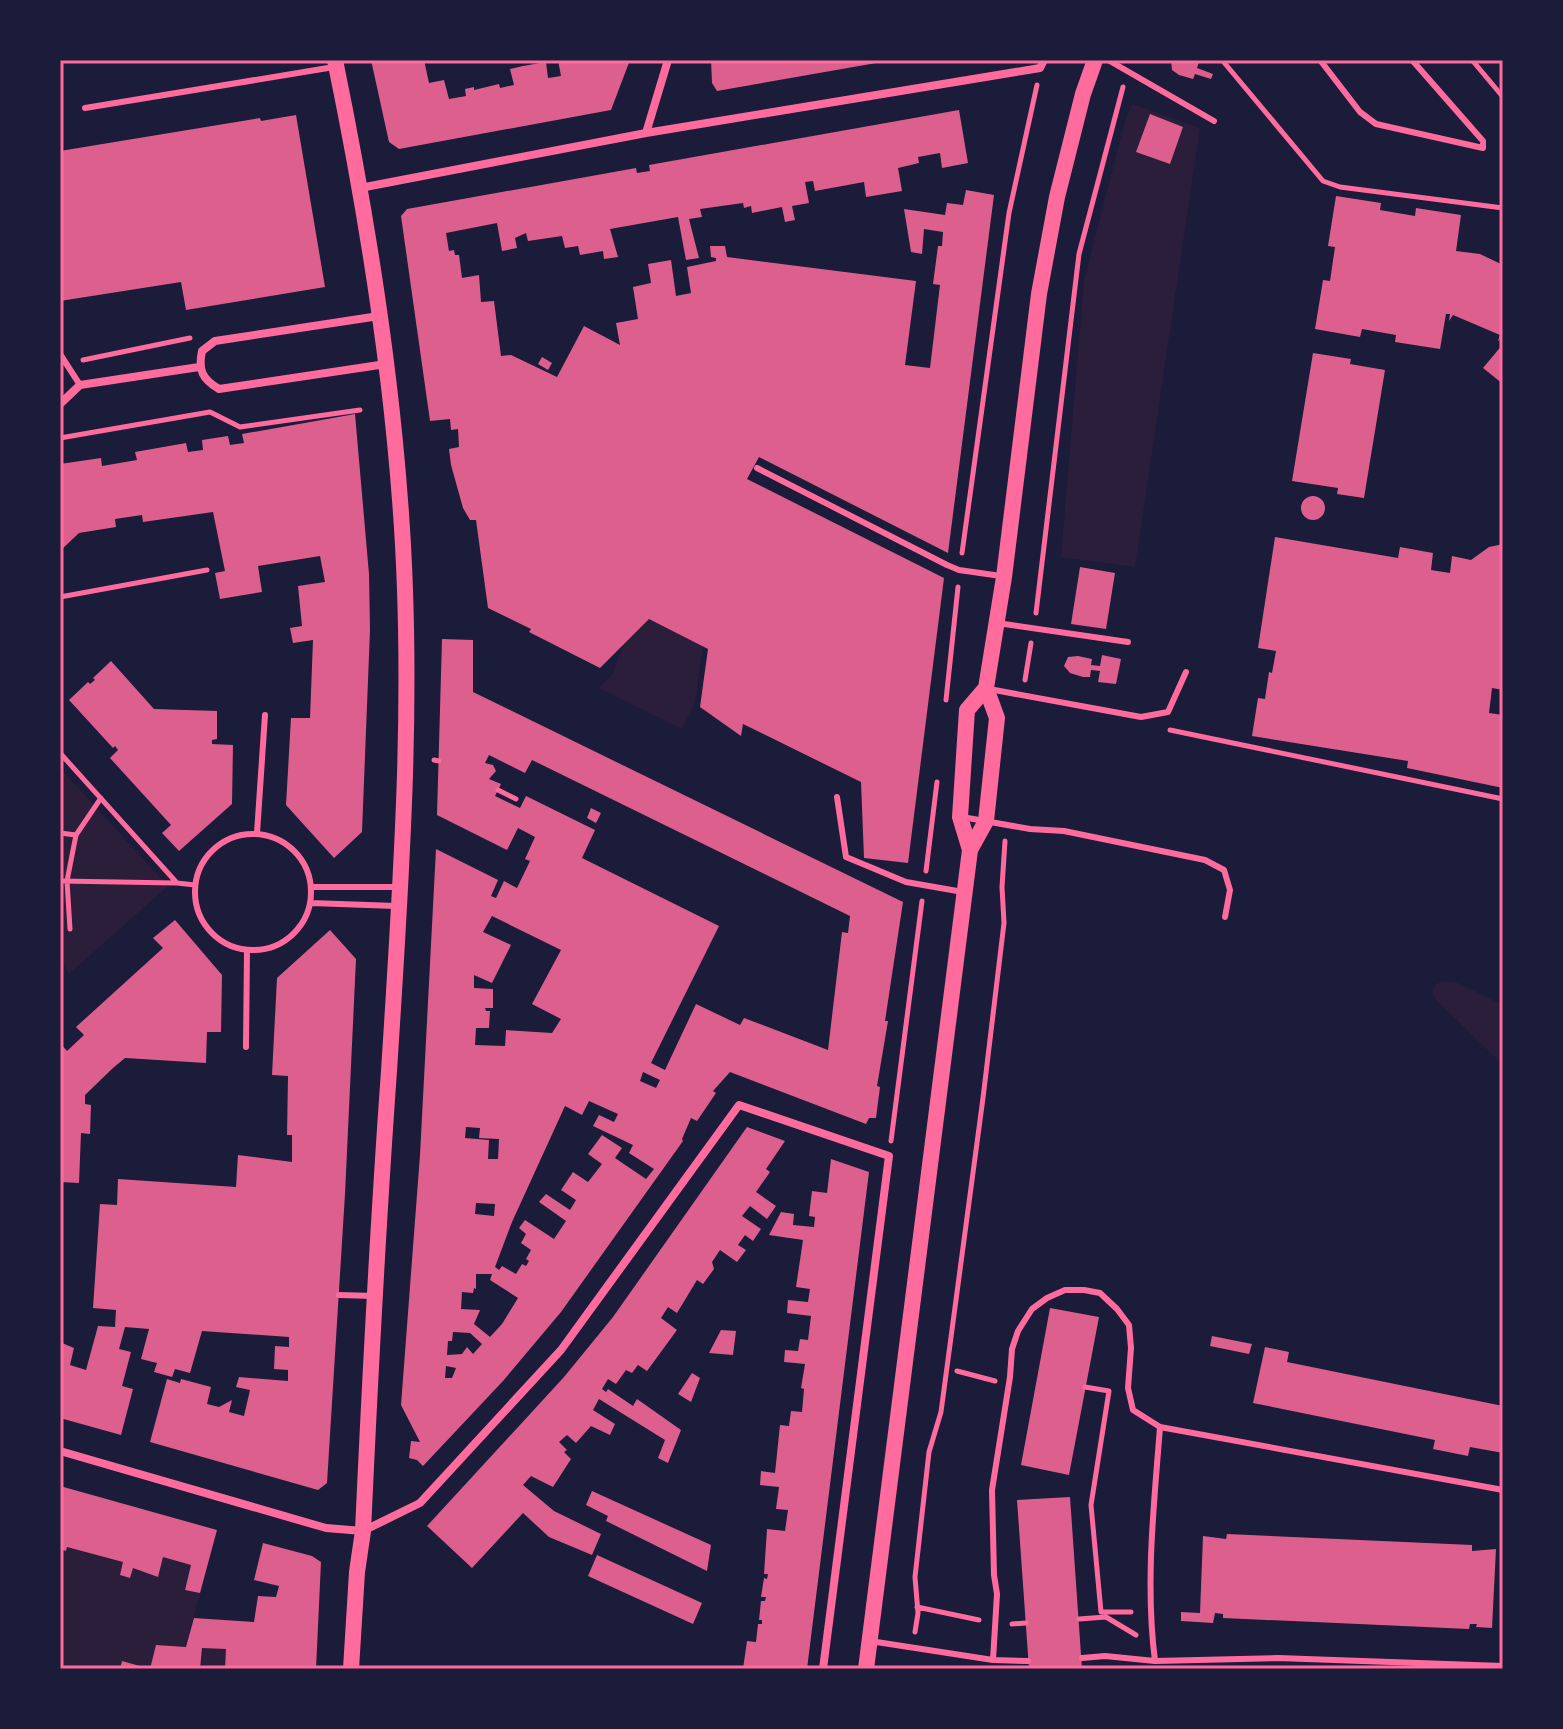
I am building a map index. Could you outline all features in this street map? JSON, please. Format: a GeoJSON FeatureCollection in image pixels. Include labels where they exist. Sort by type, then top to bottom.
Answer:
{"type":"FeatureCollection","features":[{"type":"Feature","properties":{"kind":"main road"},"geometry":{"type":"LineString","coordinates":[[866,1669],[970,850],[986,821],[997,718],[986,688],[1004,577],[1039,294],[1057,197],[1083,94],[1095,60]]}},
{"type":"Feature","properties":{"kind":"main road"},"geometry":{"type":"LineString","coordinates":[[336,63],[360,188],[387,364],[401,502],[404,586],[405,745],[401,888],[363,1531],[357,1572],[351,1669]]}},
{"type":"Feature","properties":{"kind":"main road"},"geometry":{"type":"LineString","coordinates":[[970,850],[960,817],[967,710],[986,688]]}},
{"type":"Feature","properties":{"kind":"street"},"geometry":{"type":"LineString","coordinates":[[646,133],[668,60]]}},
{"type":"Feature","properties":{"kind":"street"},"geometry":{"type":"LineString","coordinates":[[360,188],[646,133],[1042,64]]}},
{"type":"Feature","properties":{"kind":"street"},"geometry":{"type":"LineString","coordinates":[[380,315],[215,341],[202,351],[199,367],[205,381],[219,389],[387,364]]}},
{"type":"Feature","properties":{"kind":"street"},"geometry":{"type":"LineString","coordinates":[[60,404],[80,385],[199,367]]}},
{"type":"Feature","properties":{"kind":"street"},"geometry":{"type":"LineString","coordinates":[[60,1451],[326,1528],[363,1531],[420,1503],[561,1350],[739,1105],[889,1156],[823,1669]]}},
{"type":"Feature","properties":{"kind":"lane"},"geometry":{"type":"LineString","coordinates":[[1108,60],[1214,121]]}},
{"type":"Feature","properties":{"kind":"lane"},"geometry":{"type":"LineString","coordinates":[[1320,60],[1360,112],[1376,124],[1483,148],[1483,141],[1412,60]]}},
{"type":"Feature","properties":{"kind":"lane"},"geometry":{"type":"LineString","coordinates":[[85,108],[336,63]]}},
{"type":"Feature","properties":{"kind":"lane"},"geometry":{"type":"LineString","coordinates":[[60,354],[80,385]]}},
{"type":"Feature","properties":{"kind":"lane"},"geometry":{"type":"LineString","coordinates":[[757,468],[959,570],[1004,577]]}},
{"type":"Feature","properties":{"kind":"lane"},"geometry":{"type":"LineString","coordinates":[[996,623],[1128,642]]}},
{"type":"Feature","properties":{"kind":"lane"},"geometry":{"type":"LineString","coordinates":[[986,688],[1141,717],[1168,712],[1186,672]]}},
{"type":"Feature","properties":{"kind":"lane"},"geometry":{"type":"LineString","coordinates":[[257,833],[265,715]]}},
{"type":"Feature","properties":{"kind":"lane"},"geometry":{"type":"LineString","coordinates":[[837,797],[846,857],[906,882],[964,893]]}},
{"type":"Feature","properties":{"kind":"lane"},"geometry":{"type":"LineString","coordinates":[[960,817],[1064,831],[1205,860],[1224,870],[1230,890],[1225,917]]}},
{"type":"Feature","properties":{"kind":"lane"},"geometry":{"type":"LineString","coordinates":[[257,833],[280,841],[300,856],[311,887],[311,903],[304,920],[287,938],[265,949],[247,950],[230,945],[208,928],[196,904],[195,885],[209,853],[239,835],[257,833]]}},
{"type":"Feature","properties":{"kind":"lane"},"geometry":{"type":"LineString","coordinates":[[311,887],[401,888]]}},
{"type":"Feature","properties":{"kind":"lane"},"geometry":{"type":"LineString","coordinates":[[311,903],[400,906]]}},
{"type":"Feature","properties":{"kind":"lane"},"geometry":{"type":"LineString","coordinates":[[246,1047],[247,950]]}},
{"type":"Feature","properties":{"kind":"lane"},"geometry":{"type":"LineString","coordinates":[[993,1660],[997,1624],[992,1490],[1012,1349],[1018,1331],[1032,1309],[1065,1290],[1100,1293],[1129,1325],[1128,1388],[1133,1410],[1160,1427],[1503,1490]]}},
{"type":"Feature","properties":{"kind":"lane"},"geometry":{"type":"LineString","coordinates":[[339,1295],[375,1296]]}},
{"type":"Feature","properties":{"kind":"lane"},"geometry":{"type":"LineString","coordinates":[[1155,1661],[1151,1613],[1151,1531],[1160,1427]]}},
{"type":"Feature","properties":{"kind":"lane"},"geometry":{"type":"LineString","coordinates":[[870,1641],[993,1660],[1028,1661]]}},
{"type":"Feature","properties":{"kind":"lane"},"geometry":{"type":"LineString","coordinates":[[1082,1658],[1105,1656],[1155,1661],[1278,1658],[1503,1666]]}},
{"type":"Feature","properties":{"kind":"path"},"geometry":{"type":"LineString","coordinates":[[1222,60],[1323,181],[1340,187],[1503,208]]}},
{"type":"Feature","properties":{"kind":"path"},"geometry":{"type":"LineString","coordinates":[[1472,60],[1503,97]]}},
{"type":"Feature","properties":{"kind":"path"},"geometry":{"type":"LineString","coordinates":[[945,712],[959,570],[1009,213],[1036,87]]}},
{"type":"Feature","properties":{"kind":"path"},"geometry":{"type":"LineString","coordinates":[[60,438],[210,412],[240,427],[360,410]]}},
{"type":"Feature","properties":{"kind":"path"},"geometry":{"type":"LineString","coordinates":[[60,597],[207,570]]}},
{"type":"Feature","properties":{"kind":"path"},"geometry":{"type":"LineString","coordinates":[[1167,730],[1503,799]]}},
{"type":"Feature","properties":{"kind":"path"},"geometry":{"type":"LineString","coordinates":[[60,753],[177,883]]}},
{"type":"Feature","properties":{"kind":"path"},"geometry":{"type":"LineString","coordinates":[[889,1156],[938,772]]}},
{"type":"Feature","properties":{"kind":"path"},"geometry":{"type":"LineString","coordinates":[[498,790],[516,799]]}},
{"type":"Feature","properties":{"kind":"path"},"geometry":{"type":"LineString","coordinates":[[70,929],[63,881],[76,835],[101,798]]}},
{"type":"Feature","properties":{"kind":"path"},"geometry":{"type":"LineString","coordinates":[[60,833],[76,835]]}},
{"type":"Feature","properties":{"kind":"path"},"geometry":{"type":"LineString","coordinates":[[63,881],[195,885]]}},
{"type":"Feature","properties":{"kind":"path"},"geometry":{"type":"LineString","coordinates":[[957,1371],[1009,1385]]}},
{"type":"Feature","properties":{"kind":"path"},"geometry":{"type":"LineString","coordinates":[[1085,1387],[1109,1391],[1091,1505],[1103,1625]]}},
{"type":"Feature","properties":{"kind":"path"},"geometry":{"type":"LineString","coordinates":[[917,1607],[997,1624],[1026,1623]]}},
{"type":"Feature","properties":{"kind":"path"},"geometry":{"type":"LineString","coordinates":[[1079,1619],[1131,1612]]}},
{"type":"Feature","properties":{"kind":"shaded area"},"geometry":{"type":"Polygon","coordinates":[[[1132,104],[1200,128],[1135,567],[1061,557],[1084,281],[1132,104]]]}},
{"type":"Feature","properties":{"kind":"shaded area"},"geometry":{"type":"Polygon","coordinates":[[[649,619],[703,646],[695,703],[682,729],[599,688],[612,675],[623,645],[649,619]]]}},
{"type":"Feature","properties":{"kind":"shaded area"},"geometry":{"type":"Polygon","coordinates":[[[60,768],[168,886],[69,974],[60,957],[60,768]]]}},
{"type":"Feature","properties":{"kind":"shaded area"},"geometry":{"type":"Polygon","coordinates":[[[1444,981],[1458,983],[1503,1005],[1503,1065],[1435,999],[1433,991],[1436,984],[1444,981]]]}},
{"type":"Feature","properties":{"kind":"shaded area"},"geometry":{"type":"Polygon","coordinates":[[[67,1547],[123,1562],[158,1576],[163,1557],[191,1565],[185,1589],[200,1593],[186,1647],[157,1645],[150,1669],[123,1661],[120,1669],[60,1669],[60,1549],[66,1551],[67,1547]]]}},
{"type":"Feature","properties":{"kind":"shaded area"},"geometry":{"type":"Polygon","coordinates":[[[202,1648],[226,1649],[225,1669],[200,1669],[202,1648]]]}},
{"type":"Feature","properties":{"kind":"building"},"geometry":{"type":"Polygon","coordinates":[[[371,60],[424,60],[429,83],[444,80],[449,99],[466,96],[465,89],[474,87],[474,90],[499,84],[500,88],[514,85],[510,69],[523,66],[546,62],[548,78],[561,76],[558,60],[630,60],[611,110],[399,149],[389,142],[371,60]]]}},
{"type":"Feature","properties":{"kind":"building"},"geometry":{"type":"Polygon","coordinates":[[[711,60],[882,62],[717,91],[712,83],[711,60]]]}},
{"type":"Feature","properties":{"kind":"building"},"geometry":{"type":"Polygon","coordinates":[[[1171,60],[1199,62],[1197,68],[1213,74],[1211,79],[1195,74],[1193,79],[1179,75],[1172,70],[1171,60]]]}},
{"type":"Feature","properties":{"kind":"building"},"geometry":{"type":"Polygon","coordinates":[[[959,110],[968,163],[942,168],[940,153],[918,157],[919,163],[898,168],[902,191],[866,197],[864,182],[815,191],[813,181],[805,182],[809,203],[792,206],[795,220],[785,222],[782,207],[752,213],[751,206],[744,208],[743,203],[700,209],[702,217],[689,219],[699,258],[686,260],[678,217],[610,229],[618,257],[604,259],[603,251],[580,255],[578,246],[565,248],[562,236],[528,241],[526,233],[515,238],[517,248],[502,251],[497,223],[446,233],[449,251],[454,250],[455,255],[459,255],[462,278],[479,275],[481,302],[494,301],[501,356],[511,355],[557,377],[584,326],[620,345],[616,323],[638,319],[633,287],[651,283],[648,264],[671,260],[676,296],[691,293],[687,267],[716,261],[711,257],[710,246],[725,246],[727,257],[916,281],[905,365],[930,368],[940,285],[933,284],[943,232],[924,229],[922,254],[911,252],[904,209],[945,215],[947,203],[963,205],[966,190],[994,195],[948,553],[759,457],[747,479],[944,578],[908,863],[864,858],[861,782],[743,724],[741,736],[700,707],[708,649],[649,619],[600,668],[488,608],[476,520],[470,520],[463,508],[451,465],[449,449],[459,447],[458,429],[451,430],[450,419],[430,421],[401,216],[407,209],[636,168],[637,173],[650,171],[649,165],[959,110]]]}},
{"type":"Feature","properties":{"kind":"building"},"geometry":{"type":"Polygon","coordinates":[[[1150,114],[1183,127],[1170,164],[1136,152],[1150,114]]]}},
{"type":"Feature","properties":{"kind":"building"},"geometry":{"type":"Polygon","coordinates":[[[296,115],[325,287],[186,310],[181,282],[60,301],[60,151],[260,118],[261,121],[296,115]]]}},
{"type":"Feature","properties":{"kind":"building"},"geometry":{"type":"Polygon","coordinates":[[[1336,196],[1381,203],[1380,210],[1415,216],[1416,208],[1461,215],[1456,251],[1480,254],[1503,265],[1503,337],[1498,341],[1500,335],[1453,315],[1449,321],[1450,314],[1446,314],[1440,349],[1395,342],[1396,335],[1362,329],[1360,337],[1315,329],[1323,280],[1330,281],[1335,247],[1328,246],[1336,196]]]}},
{"type":"Feature","properties":{"kind":"building"},"geometry":{"type":"Polygon","coordinates":[[[1503,344],[1503,384],[1483,368],[1503,344]]]}},
{"type":"Feature","properties":{"kind":"building"},"geometry":{"type":"Polygon","coordinates":[[[1313,353],[1351,359],[1350,364],[1385,370],[1364,498],[1337,494],[1338,488],[1292,481],[1313,353]]]}},
{"type":"Feature","properties":{"kind":"building"},"geometry":{"type":"Polygon","coordinates":[[[542,357],[552,363],[548,370],[538,364],[542,357]]]}},
{"type":"Feature","properties":{"kind":"building"},"geometry":{"type":"Polygon","coordinates":[[[355,414],[369,574],[370,630],[362,832],[334,858],[286,805],[291,718],[310,718],[313,640],[293,643],[290,628],[302,626],[298,586],[325,582],[320,556],[258,566],[262,592],[220,599],[215,573],[225,571],[213,512],[143,522],[142,515],[115,519],[116,527],[79,533],[60,551],[60,464],[101,458],[102,466],[137,460],[135,452],[186,443],[188,452],[203,450],[202,440],[228,436],[230,445],[244,443],[242,434],[355,414]]]}},
{"type":"Feature","properties":{"kind":"building"},"geometry":{"type":"Polygon","coordinates":[[[1313,496],[1322,499],[1325,508],[1322,517],[1313,520],[1304,517],[1301,508],[1304,499],[1313,496]]]}},
{"type":"Feature","properties":{"kind":"building"},"geometry":{"type":"Polygon","coordinates":[[[1275,537],[1398,558],[1400,547],[1433,553],[1431,570],[1450,573],[1452,556],[1471,560],[1489,547],[1503,544],[1503,690],[1492,688],[1489,713],[1503,715],[1503,788],[1407,768],[1408,761],[1252,736],[1258,698],[1265,699],[1276,651],[1258,648],[1275,537]]]}},
{"type":"Feature","properties":{"kind":"building"},"geometry":{"type":"Polygon","coordinates":[[[1080,567],[1115,573],[1106,629],[1071,624],[1080,567]]]}},
{"type":"Feature","properties":{"kind":"building"},"geometry":{"type":"Polygon","coordinates":[[[442,639],[473,640],[473,692],[903,902],[885,1021],[888,1021],[877,1086],[880,1087],[876,1118],[869,1118],[866,1124],[730,1072],[713,1091],[716,1093],[697,1121],[691,1118],[683,1141],[561,1312],[503,1381],[423,1466],[409,1458],[411,1441],[420,1442],[401,1405],[420,1155],[436,849],[498,880],[491,896],[496,898],[504,881],[517,888],[530,861],[525,859],[535,837],[518,828],[507,850],[437,815],[442,639]],[[489,755],[485,763],[493,765],[496,771],[489,779],[501,784],[495,796],[520,808],[526,796],[595,830],[582,858],[719,926],[651,1063],[665,1070],[696,1004],[740,1025],[744,1018],[828,1050],[842,932],[848,933],[850,916],[532,760],[525,773],[489,755]],[[492,916],[483,932],[511,945],[492,983],[474,975],[474,988],[493,989],[493,1008],[485,1008],[490,1011],[489,1028],[476,1028],[475,1045],[505,1046],[506,1030],[552,1033],[561,1019],[532,1004],[561,950],[492,916]],[[643,1072],[640,1081],[656,1088],[660,1080],[643,1072]],[[589,1101],[582,1115],[565,1106],[512,1222],[495,1267],[499,1270],[502,1266],[516,1274],[522,1264],[526,1266],[529,1261],[526,1259],[531,1250],[521,1243],[526,1234],[519,1228],[525,1220],[554,1239],[566,1221],[539,1202],[546,1194],[570,1210],[576,1200],[561,1190],[573,1172],[588,1182],[602,1164],[588,1154],[602,1135],[622,1148],[615,1158],[646,1179],[654,1169],[629,1153],[633,1145],[593,1126],[599,1115],[614,1122],[618,1114],[589,1101]],[[466,1127],[465,1138],[489,1140],[488,1159],[498,1159],[499,1139],[479,1138],[480,1128],[466,1127]],[[476,1203],[475,1214],[494,1216],[495,1204],[476,1203]],[[476,1274],[473,1293],[462,1292],[461,1309],[480,1310],[474,1324],[490,1337],[518,1298],[490,1280],[492,1274],[476,1274]],[[453,1332],[452,1341],[448,1341],[447,1355],[462,1354],[467,1347],[473,1354],[482,1344],[470,1333],[453,1332]],[[446,1366],[445,1378],[452,1378],[456,1368],[446,1366]]]}},
{"type":"Feature","properties":{"kind":"building"},"geometry":{"type":"Polygon","coordinates":[[[1102,655],[1121,659],[1116,684],[1098,682],[1100,671],[1091,670],[1090,677],[1083,677],[1070,673],[1064,666],[1068,657],[1078,656],[1092,659],[1091,665],[1100,666],[1102,655]]]}},
{"type":"Feature","properties":{"kind":"building"},"geometry":{"type":"Polygon","coordinates":[[[111,661],[154,709],[217,711],[217,739],[212,740],[212,744],[233,745],[232,804],[179,851],[162,833],[171,825],[110,758],[118,750],[69,700],[88,682],[90,684],[95,680],[93,678],[111,661]]]}},
{"type":"Feature","properties":{"kind":"building"},"geometry":{"type":"Polygon","coordinates":[[[591,808],[601,813],[596,823],[587,818],[591,808]]]}},
{"type":"Feature","properties":{"kind":"building"},"geometry":{"type":"Polygon","coordinates":[[[175,920],[222,975],[221,1032],[207,1032],[206,1063],[125,1058],[113,1068],[85,1095],[85,1104],[91,1105],[90,1134],[81,1133],[79,1183],[60,1182],[60,1043],[67,1051],[84,1035],[76,1027],[163,948],[153,938],[175,920]]]}},
{"type":"Feature","properties":{"kind":"building"},"geometry":{"type":"Polygon","coordinates":[[[330,930],[356,959],[327,1483],[318,1490],[150,1442],[167,1379],[180,1383],[181,1379],[211,1387],[207,1404],[219,1407],[232,1400],[229,1412],[244,1416],[250,1390],[236,1387],[239,1377],[288,1381],[288,1370],[274,1369],[275,1346],[289,1347],[289,1337],[202,1331],[190,1373],[175,1369],[172,1377],[154,1372],[157,1363],[141,1359],[149,1329],[125,1327],[119,1349],[131,1352],[122,1386],[133,1389],[121,1435],[60,1418],[60,1349],[62,1343],[74,1348],[70,1365],[86,1370],[98,1326],[115,1327],[116,1310],[93,1308],[100,1204],[117,1205],[118,1179],[236,1187],[238,1155],[292,1162],[292,1135],[287,1135],[288,1076],[272,1075],[277,978],[330,930]]]}},
{"type":"Feature","properties":{"kind":"building"},"geometry":{"type":"Polygon","coordinates":[[[747,1127],[785,1141],[766,1169],[770,1172],[756,1192],[776,1206],[767,1219],[750,1206],[742,1216],[761,1229],[753,1241],[745,1235],[738,1245],[746,1250],[737,1262],[720,1250],[712,1262],[714,1269],[703,1284],[697,1280],[677,1313],[668,1307],[661,1318],[677,1330],[647,1371],[638,1365],[632,1373],[626,1370],[616,1384],[608,1379],[602,1389],[606,1392],[608,1389],[633,1406],[637,1399],[681,1430],[668,1463],[658,1458],[665,1440],[599,1399],[593,1410],[615,1424],[610,1435],[591,1426],[576,1443],[567,1435],[559,1442],[571,1459],[553,1487],[531,1476],[523,1485],[554,1511],[601,1534],[592,1555],[549,1537],[523,1513],[472,1568],[427,1526],[564,1377],[613,1317],[747,1127]]]}},
{"type":"Feature","properties":{"kind":"building"},"geometry":{"type":"Polygon","coordinates":[[[831,1159],[869,1172],[807,1669],[743,1669],[747,1641],[756,1642],[758,1624],[762,1624],[759,1620],[761,1601],[765,1601],[766,1597],[761,1597],[764,1578],[767,1579],[768,1574],[764,1574],[767,1529],[785,1531],[788,1510],[776,1509],[779,1487],[760,1485],[761,1471],[775,1473],[780,1425],[789,1426],[791,1411],[802,1412],[804,1389],[801,1388],[805,1364],[784,1362],[785,1350],[798,1351],[800,1339],[808,1340],[811,1316],[787,1313],[788,1300],[808,1302],[810,1289],[796,1287],[803,1240],[769,1235],[781,1212],[794,1214],[793,1225],[814,1227],[815,1217],[809,1216],[812,1191],[827,1193],[831,1159]]]}},
{"type":"Feature","properties":{"kind":"building"},"geometry":{"type":"Polygon","coordinates":[[[1050,1308],[1099,1317],[1069,1475],[1021,1465],[1050,1308]]]}},
{"type":"Feature","properties":{"kind":"building"},"geometry":{"type":"Polygon","coordinates":[[[721,1330],[736,1331],[733,1355],[709,1353],[721,1330]]]}},
{"type":"Feature","properties":{"kind":"building"},"geometry":{"type":"Polygon","coordinates":[[[1212,1336],[1252,1344],[1249,1354],[1210,1346],[1212,1336]]]}},
{"type":"Feature","properties":{"kind":"building"},"geometry":{"type":"Polygon","coordinates":[[[1265,1347],[1289,1352],[1287,1362],[1503,1406],[1503,1453],[1470,1447],[1468,1456],[1433,1449],[1435,1440],[1253,1403],[1265,1347]]]}},
{"type":"Feature","properties":{"kind":"building"},"geometry":{"type":"Polygon","coordinates":[[[692,1373],[700,1378],[691,1402],[678,1394],[692,1373]]]}},
{"type":"Feature","properties":{"kind":"building"},"geometry":{"type":"Polygon","coordinates":[[[60,1486],[217,1530],[200,1593],[185,1590],[191,1565],[163,1557],[158,1577],[133,1568],[130,1578],[120,1575],[123,1562],[67,1547],[66,1551],[60,1549],[60,1486]]]}},
{"type":"Feature","properties":{"kind":"building"},"geometry":{"type":"Polygon","coordinates":[[[592,1491],[711,1545],[707,1571],[606,1521],[608,1516],[586,1505],[592,1491]]]}},
{"type":"Feature","properties":{"kind":"building"},"geometry":{"type":"Polygon","coordinates":[[[1070,1497],[1082,1669],[1029,1669],[1017,1500],[1070,1497]]]}},
{"type":"Feature","properties":{"kind":"building"},"geometry":{"type":"Polygon","coordinates":[[[1227,1534],[1472,1545],[1472,1551],[1496,1549],[1492,1628],[1476,1627],[1477,1624],[1470,1624],[1469,1629],[1223,1618],[1223,1614],[1215,1613],[1213,1623],[1181,1621],[1181,1612],[1200,1613],[1203,1536],[1226,1539],[1227,1534]]]}},
{"type":"Feature","properties":{"kind":"building"},"geometry":{"type":"Polygon","coordinates":[[[263,1543],[312,1556],[321,1562],[316,1669],[225,1669],[226,1649],[202,1648],[200,1669],[150,1669],[156,1645],[186,1647],[194,1618],[254,1622],[258,1596],[276,1597],[279,1586],[254,1580],[263,1543]]]}},
{"type":"Feature","properties":{"kind":"building"},"geometry":{"type":"Polygon","coordinates":[[[597,1555],[702,1603],[693,1624],[588,1576],[597,1555]]]}},
{"type":"Feature","properties":{"kind":"building"},"geometry":{"type":"Polygon","coordinates":[[[122,1661],[147,1668],[147,1669],[120,1669],[122,1661]]]}}]}
